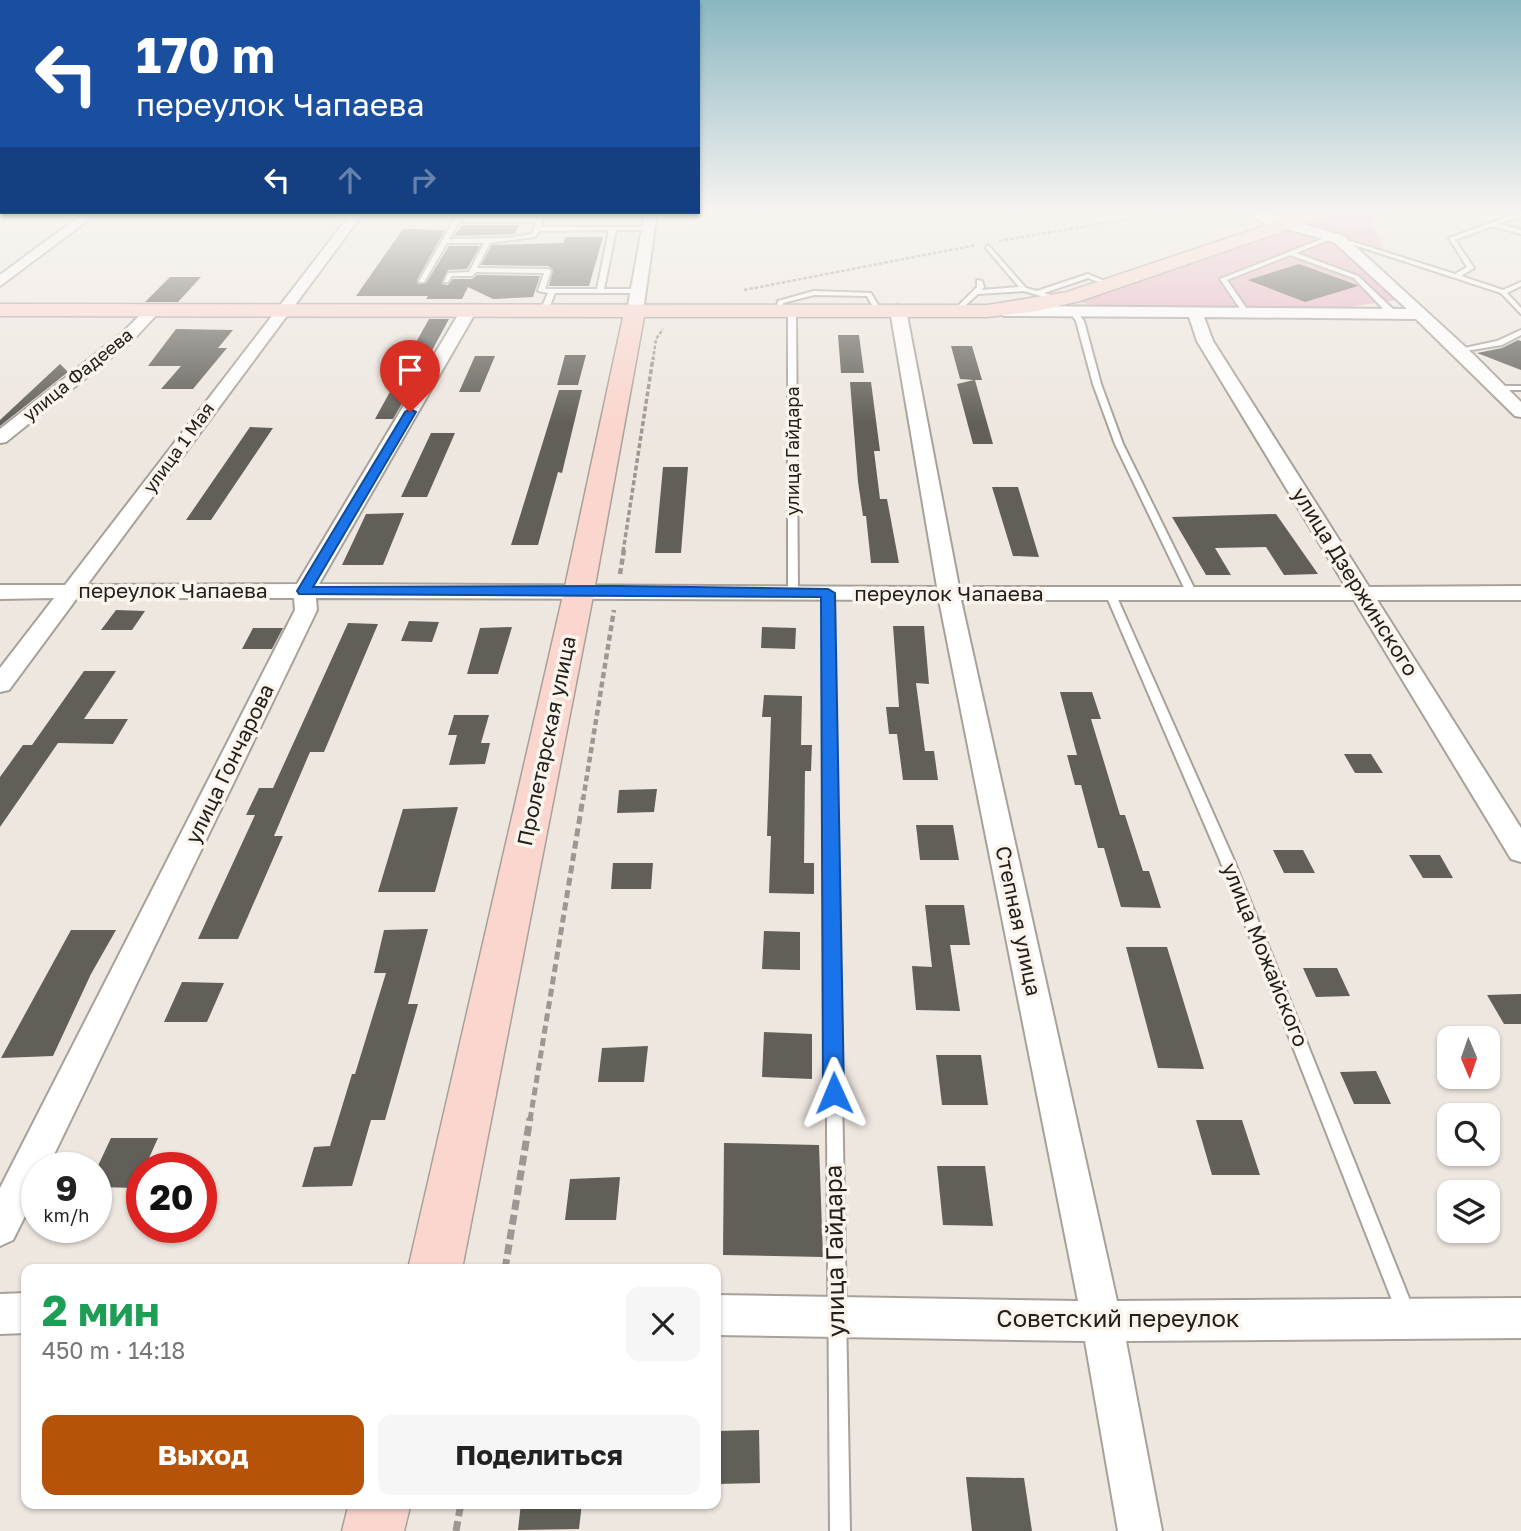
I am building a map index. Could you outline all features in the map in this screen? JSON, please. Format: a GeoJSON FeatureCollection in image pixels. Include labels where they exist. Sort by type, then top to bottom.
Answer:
{"type":"FeatureCollection","features":[{"type":"Feature","properties":{"kind":"main road"},"geometry":{"type":"LineString","coordinates":[[0,310],[469,310],[548,301],[646,310],[988,311],[1067,305],[1117,281]]}},
{"type":"Feature","properties":{"kind":"main road","name":"Пролетарская улица"},"geometry":{"type":"LineString","coordinates":[[436,1264],[579,591],[646,310]]}},
{"type":"Feature","properties":{"kind":"main road"},"geometry":{"type":"LineString","coordinates":[[373,1531],[378,1509]]}},
{"type":"Feature","properties":{"kind":"street","name":"улица 1 Мая"},"geometry":{"type":"LineString","coordinates":[[0,684],[73,592],[303,281]]}},
{"type":"Feature","properties":{"kind":"street","name":"Пролетарская улица"},"geometry":{"type":"LineString","coordinates":[[646,310],[647,281]]}},
{"type":"Feature","properties":{"kind":"street"},"geometry":{"type":"LineString","coordinates":[[1384,281],[1459,350],[1521,412]]}},
{"type":"Feature","properties":{"kind":"street"},"geometry":{"type":"LineString","coordinates":[[1067,305],[1195,312],[1420,314]]}},
{"type":"Feature","properties":{"kind":"street","name":"улица Фадеева"},"geometry":{"type":"LineString","coordinates":[[0,438],[127,337],[153,310]]}},
{"type":"Feature","properties":{"kind":"street","name":"улица Гончарова"},"geometry":{"type":"LineString","coordinates":[[0,1227],[306,610],[304,591],[469,310]]}},
{"type":"Feature","properties":{"kind":"street","name":"Степная улица"},"geometry":{"type":"LineString","coordinates":[[887,310],[1102,1321],[1140,1531]]}},
{"type":"Feature","properties":{"kind":"street","name":"улица Дзержинского"},"geometry":{"type":"LineString","coordinates":[[1195,312],[1205,341],[1521,851]]}},
{"type":"Feature","properties":{"kind":"street","name":"переулок Чапаева"},"geometry":{"type":"LineString","coordinates":[[0,592],[618,590],[1111,595],[1521,593]]}},
{"type":"Feature","properties":{"kind":"street"},"geometry":{"type":"LineString","coordinates":[[0,1314],[21,1313]]}},
{"type":"Feature","properties":{"kind":"street","name":"Советский переулок"},"geometry":{"type":"LineString","coordinates":[[721,1315],[1102,1321],[1521,1318]]}},
{"type":"Feature","properties":{"kind":"lane"},"geometry":{"type":"LineString","coordinates":[[544,281],[541,291],[548,301],[600,291],[646,310]]}},
{"type":"Feature","properties":{"kind":"lane"},"geometry":{"type":"LineString","coordinates":[[600,291],[602,281]]}},
{"type":"Feature","properties":{"kind":"lane"},"geometry":{"type":"LineString","coordinates":[[956,311],[981,287],[979,281]]}},
{"type":"Feature","properties":{"kind":"lane"},"geometry":{"type":"LineString","coordinates":[[1018,281],[1024,289]]}},
{"type":"Feature","properties":{"kind":"lane"},"geometry":{"type":"LineString","coordinates":[[1041,292],[1072,281]]}},
{"type":"Feature","properties":{"kind":"lane"},"geometry":{"type":"LineString","coordinates":[[1102,281],[1109,284]]}},
{"type":"Feature","properties":{"kind":"lane"},"geometry":{"type":"LineString","coordinates":[[1225,281],[1245,312]]}},
{"type":"Feature","properties":{"kind":"lane"},"geometry":{"type":"LineString","coordinates":[[1360,281],[1392,313]]}},
{"type":"Feature","properties":{"kind":"lane"},"geometry":{"type":"LineString","coordinates":[[1469,281],[1503,292],[1521,312]]}},
{"type":"Feature","properties":{"kind":"lane"},"geometry":{"type":"LineString","coordinates":[[1503,292],[1521,284]]}},
{"type":"Feature","properties":{"kind":"lane"},"geometry":{"type":"LineString","coordinates":[[975,292],[1024,289],[1041,292],[1067,305],[1080,321],[1097,384],[1119,444],[1192,594]]}},
{"type":"Feature","properties":{"kind":"lane","name":"улица Гайдара"},"geometry":{"type":"LineString","coordinates":[[786,311],[793,592]]}},
{"type":"Feature","properties":{"kind":"lane"},"geometry":{"type":"LineString","coordinates":[[1459,350],[1499,343],[1521,332]]}},
{"type":"Feature","properties":{"kind":"lane"},"geometry":{"type":"LineString","coordinates":[[1497,388],[1521,387]]}},
{"type":"Feature","properties":{"kind":"lane","name":"улица Гайдара"},"geometry":{"type":"LineString","coordinates":[[828,593],[840,1531]]}},
{"type":"Feature","properties":{"kind":"lane","name":"улица Можайского"},"geometry":{"type":"LineString","coordinates":[[1111,595],[1226,858],[1409,1320]]}},
{"type":"Feature","properties":{"kind":"path"},"geometry":{"type":"LineString","coordinates":[[741,291],[790,281]]}},
{"type":"Feature","properties":{"kind":"path"},"geometry":{"type":"LineString","coordinates":[[506,1264],[618,590],[656,339],[646,310]]}},
{"type":"Feature","properties":{"kind":"path"},"geometry":{"type":"LineString","coordinates":[[456,1531],[460,1509]]}},
{"type":"Feature","properties":{"kind":"shaded area"},"geometry":{"type":"Polygon","coordinates":[[[1140,281],[1378,281],[1398,300],[1347,307],[1104,307],[1082,303],[1140,281]]]}},
{"type":"Feature","properties":{"kind":"building"},"geometry":{"type":"Polygon","coordinates":[[[166,281],[197,281],[178,302],[145,302],[166,281]]]}},
{"type":"Feature","properties":{"kind":"building"},"geometry":{"type":"Polygon","coordinates":[[[366,281],[417,281],[418,284],[443,281],[442,284],[448,285],[451,281],[538,281],[533,297],[493,299],[468,287],[462,299],[356,296],[366,281]]]}},
{"type":"Feature","properties":{"kind":"building"},"geometry":{"type":"Polygon","coordinates":[[[550,281],[590,281],[589,286],[549,286],[550,281]]]}},
{"type":"Feature","properties":{"kind":"building"},"geometry":{"type":"Polygon","coordinates":[[[1252,281],[1347,281],[1358,286],[1305,302],[1252,281]]]}},
{"type":"Feature","properties":{"kind":"building"},"geometry":{"type":"Polygon","coordinates":[[[429,319],[449,319],[421,371],[400,371],[429,319]]]}},
{"type":"Feature","properties":{"kind":"building"},"geometry":{"type":"Polygon","coordinates":[[[176,329],[233,330],[218,348],[227,348],[193,389],[161,389],[181,366],[148,366],[176,329]]]}},
{"type":"Feature","properties":{"kind":"building"},"geometry":{"type":"Polygon","coordinates":[[[838,335],[859,335],[864,373],[841,373],[838,335]]]}},
{"type":"Feature","properties":{"kind":"building"},"geometry":{"type":"Polygon","coordinates":[[[1521,341],[1521,370],[1477,353],[1502,348],[1521,341]]]}},
{"type":"Feature","properties":{"kind":"building"},"geometry":{"type":"Polygon","coordinates":[[[951,346],[972,346],[982,380],[975,380],[993,444],[973,444],[957,384],[974,380],[960,379],[951,346]]]}},
{"type":"Feature","properties":{"kind":"building"},"geometry":{"type":"Polygon","coordinates":[[[565,355],[586,355],[578,385],[557,385],[565,355]]]}},
{"type":"Feature","properties":{"kind":"building"},"geometry":{"type":"Polygon","coordinates":[[[475,356],[495,356],[480,392],[459,392],[475,356]]]}},
{"type":"Feature","properties":{"kind":"building"},"geometry":{"type":"Polygon","coordinates":[[[60,364],[68,372],[0,426],[0,420],[60,364]]]}},
{"type":"Feature","properties":{"kind":"building"},"geometry":{"type":"Polygon","coordinates":[[[850,382],[871,382],[880,451],[874,451],[880,499],[887,499],[899,563],[871,563],[866,516],[863,516],[858,482],[850,382]]]}},
{"type":"Feature","properties":{"kind":"building"},"geometry":{"type":"Polygon","coordinates":[[[392,388],[411,388],[393,419],[375,419],[392,388]]]}},
{"type":"Feature","properties":{"kind":"building"},"geometry":{"type":"Polygon","coordinates":[[[559,390],[582,390],[562,473],[558,472],[538,545],[511,545],[559,390]]]}},
{"type":"Feature","properties":{"kind":"building"},"geometry":{"type":"Polygon","coordinates":[[[250,427],[273,428],[211,520],[186,520],[250,427]]]}},
{"type":"Feature","properties":{"kind":"building"},"geometry":{"type":"Polygon","coordinates":[[[431,433],[455,433],[427,497],[401,497],[431,433]]]}},
{"type":"Feature","properties":{"kind":"building"},"geometry":{"type":"Polygon","coordinates":[[[663,467],[688,467],[681,553],[655,553],[663,467]]]}},
{"type":"Feature","properties":{"kind":"building"},"geometry":{"type":"Polygon","coordinates":[[[992,487],[1018,487],[1039,557],[1013,556],[992,487]]]}},
{"type":"Feature","properties":{"kind":"building"},"geometry":{"type":"Polygon","coordinates":[[[404,513],[383,565],[342,565],[366,514],[404,513]]]}},
{"type":"Feature","properties":{"kind":"building"},"geometry":{"type":"Polygon","coordinates":[[[1276,514],[1318,574],[1284,575],[1266,547],[1215,548],[1231,575],[1206,575],[1172,517],[1276,514]]]}},
{"type":"Feature","properties":{"kind":"building"},"geometry":{"type":"Polygon","coordinates":[[[116,610],[145,611],[132,630],[101,630],[116,610]]]}},
{"type":"Feature","properties":{"kind":"building"},"geometry":{"type":"Polygon","coordinates":[[[409,621],[439,622],[432,642],[401,641],[409,621]]]}},
{"type":"Feature","properties":{"kind":"building"},"geometry":{"type":"Polygon","coordinates":[[[348,623],[378,624],[324,752],[310,752],[274,836],[283,836],[238,939],[198,939],[255,815],[246,815],[259,788],[273,788],[348,623]]]}},
{"type":"Feature","properties":{"kind":"building"},"geometry":{"type":"Polygon","coordinates":[[[893,626],[924,626],[929,684],[916,683],[925,751],[934,751],[938,780],[903,780],[897,734],[889,734],[886,707],[899,707],[893,626]]]}},
{"type":"Feature","properties":{"kind":"building"},"geometry":{"type":"Polygon","coordinates":[[[512,627],[498,674],[467,674],[480,628],[512,627]]]}},
{"type":"Feature","properties":{"kind":"building"},"geometry":{"type":"Polygon","coordinates":[[[762,627],[796,628],[795,649],[761,648],[762,627]]]}},
{"type":"Feature","properties":{"kind":"building"},"geometry":{"type":"Polygon","coordinates":[[[253,628],[283,628],[272,649],[242,649],[253,628]]]}},
{"type":"Feature","properties":{"kind":"building"},"geometry":{"type":"Polygon","coordinates":[[[84,671],[116,671],[84,719],[128,719],[113,744],[58,743],[0,827],[0,777],[23,745],[32,745],[84,671]]]}},
{"type":"Feature","properties":{"kind":"building"},"geometry":{"type":"Polygon","coordinates":[[[1060,692],[1092,692],[1101,719],[1091,719],[1120,815],[1125,815],[1143,871],[1149,871],[1161,908],[1121,907],[1104,848],[1098,848],[1081,785],[1075,785],[1067,755],[1077,755],[1060,692]]]}},
{"type":"Feature","properties":{"kind":"building"},"geometry":{"type":"Polygon","coordinates":[[[764,695],[802,696],[801,745],[812,745],[811,771],[805,771],[804,863],[814,863],[814,894],[769,893],[771,836],[767,836],[771,717],[762,717],[764,695]]]}},
{"type":"Feature","properties":{"kind":"building"},"geometry":{"type":"Polygon","coordinates":[[[454,715],[489,715],[481,743],[490,743],[485,764],[449,765],[457,735],[448,735],[454,715]]]}},
{"type":"Feature","properties":{"kind":"building"},"geometry":{"type":"Polygon","coordinates":[[[1344,754],[1371,754],[1383,773],[1355,773],[1344,754]]]}},
{"type":"Feature","properties":{"kind":"building"},"geometry":{"type":"Polygon","coordinates":[[[657,789],[654,812],[617,813],[619,790],[657,789]]]}},
{"type":"Feature","properties":{"kind":"building"},"geometry":{"type":"Polygon","coordinates":[[[458,807],[435,892],[378,892],[403,809],[458,807]]]}},
{"type":"Feature","properties":{"kind":"building"},"geometry":{"type":"Polygon","coordinates":[[[916,825],[953,825],[959,860],[920,860],[916,825]]]}},
{"type":"Feature","properties":{"kind":"building"},"geometry":{"type":"Polygon","coordinates":[[[1273,850],[1303,850],[1315,873],[1284,873],[1273,850]]]}},
{"type":"Feature","properties":{"kind":"building"},"geometry":{"type":"Polygon","coordinates":[[[1409,855],[1440,855],[1453,878],[1423,878],[1409,855]]]}},
{"type":"Feature","properties":{"kind":"building"},"geometry":{"type":"Polygon","coordinates":[[[613,863],[653,863],[651,889],[611,889],[613,863]]]}},
{"type":"Feature","properties":{"kind":"building"},"geometry":{"type":"Polygon","coordinates":[[[925,905],[964,905],[970,945],[950,945],[960,1011],[916,1010],[912,966],[932,967],[925,905]]]}},
{"type":"Feature","properties":{"kind":"building"},"geometry":{"type":"Polygon","coordinates":[[[428,929],[408,1004],[418,1004],[385,1120],[371,1120],[352,1186],[302,1187],[314,1147],[330,1146],[352,1074],[355,1074],[386,973],[374,973],[384,930],[428,929]]]}},
{"type":"Feature","properties":{"kind":"building"},"geometry":{"type":"Polygon","coordinates":[[[71,930],[116,930],[91,974],[53,1056],[1,1058],[71,930]]]}},
{"type":"Feature","properties":{"kind":"building"},"geometry":{"type":"Polygon","coordinates":[[[764,931],[800,932],[800,970],[762,969],[764,931]]]}},
{"type":"Feature","properties":{"kind":"building"},"geometry":{"type":"Polygon","coordinates":[[[1126,947],[1167,947],[1204,1069],[1158,1068],[1126,947]]]}},
{"type":"Feature","properties":{"kind":"building"},"geometry":{"type":"Polygon","coordinates":[[[1303,968],[1337,968],[1350,996],[1316,997],[1303,968]]]}},
{"type":"Feature","properties":{"kind":"building"},"geometry":{"type":"Polygon","coordinates":[[[182,982],[224,983],[207,1022],[164,1022],[182,982]]]}},
{"type":"Feature","properties":{"kind":"building"},"geometry":{"type":"Polygon","coordinates":[[[1521,994],[1521,1024],[1504,1024],[1487,995],[1521,994]]]}},
{"type":"Feature","properties":{"kind":"building"},"geometry":{"type":"Polygon","coordinates":[[[764,1032],[812,1034],[812,1079],[762,1077],[764,1032]]]}},
{"type":"Feature","properties":{"kind":"building"},"geometry":{"type":"Polygon","coordinates":[[[648,1046],[644,1082],[598,1082],[602,1048],[648,1046]]]}},
{"type":"Feature","properties":{"kind":"building"},"geometry":{"type":"Polygon","coordinates":[[[936,1055],[981,1055],[988,1105],[942,1105],[936,1055]]]}},
{"type":"Feature","properties":{"kind":"building"},"geometry":{"type":"Polygon","coordinates":[[[1376,1071],[1391,1104],[1354,1104],[1340,1072],[1376,1071]]]}},
{"type":"Feature","properties":{"kind":"building"},"geometry":{"type":"Polygon","coordinates":[[[1196,1120],[1242,1120],[1260,1175],[1212,1175],[1196,1120]]]}},
{"type":"Feature","properties":{"kind":"building"},"geometry":{"type":"Polygon","coordinates":[[[111,1138],[158,1138],[152,1152],[126,1152],[126,1188],[112,1187],[112,1152],[104,1152],[111,1138]]]}},
{"type":"Feature","properties":{"kind":"building"},"geometry":{"type":"Polygon","coordinates":[[[724,1143],[819,1145],[823,1257],[723,1255],[724,1143]]]}},
{"type":"Feature","properties":{"kind":"building"},"geometry":{"type":"Polygon","coordinates":[[[937,1166],[985,1166],[993,1226],[943,1225],[937,1166]]]}},
{"type":"Feature","properties":{"kind":"building"},"geometry":{"type":"Polygon","coordinates":[[[620,1177],[616,1220],[565,1220],[570,1179],[620,1177]]]}},
{"type":"Feature","properties":{"kind":"building"},"geometry":{"type":"Polygon","coordinates":[[[759,1430],[760,1483],[721,1484],[721,1431],[759,1430]]]}},
{"type":"Feature","properties":{"kind":"building"},"geometry":{"type":"Polygon","coordinates":[[[966,1477],[1024,1478],[1032,1531],[972,1531],[966,1477]]]}},
{"type":"Feature","properties":{"kind":"building"},"geometry":{"type":"Polygon","coordinates":[[[520,1509],[581,1509],[579,1529],[518,1530],[520,1509]]]}},
{"type":"Feature","properties":{"kind":"route"},"geometry":{"type":"LineString","coordinates":[[410,412],[304,591],[618,590],[828,593],[834,1093]]}}]}
